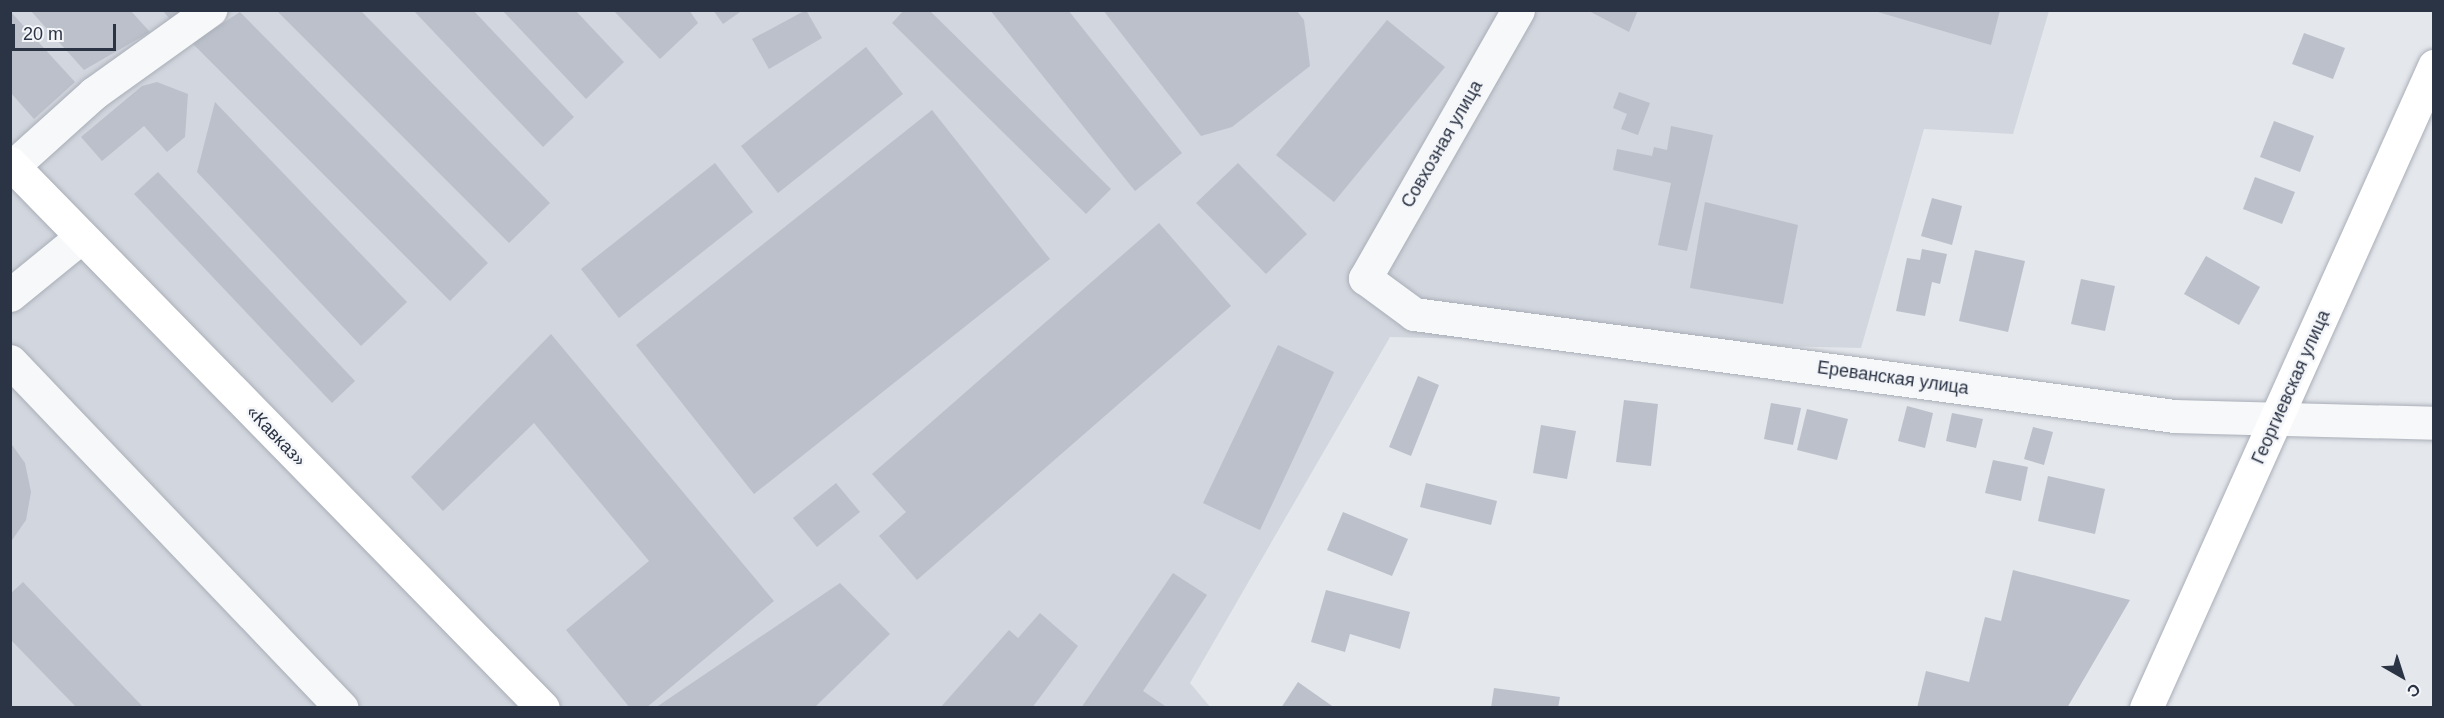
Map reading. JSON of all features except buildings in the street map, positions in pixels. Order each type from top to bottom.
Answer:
[{"type":"main road","name":"Георгиевская улица","points":[[2146,708],[2433,66]]},
{"type":"main road","name":"«Кавказ»","points":[[12,165],[543,708]]},
{"type":"street","points":[[12,165],[94,93],[210,10]]},
{"type":"street","name":"Совхозная улица","points":[[1365,278],[1518,10]]},
{"type":"street","points":[[10,295],[81,237]]},
{"type":"street","name":"Ереванская улица","points":[[1365,278],[1414,314],[2174,416],[2278,417],[2433,423]]},
{"type":"street","points":[[10,361],[342,708]]},
{"type":"shaded area","points":[[10,11],[2049,11],[2013,134],[1924,129],[1861,348],[1390,337],[1190,683],[1211,708],[11,707]]}]
